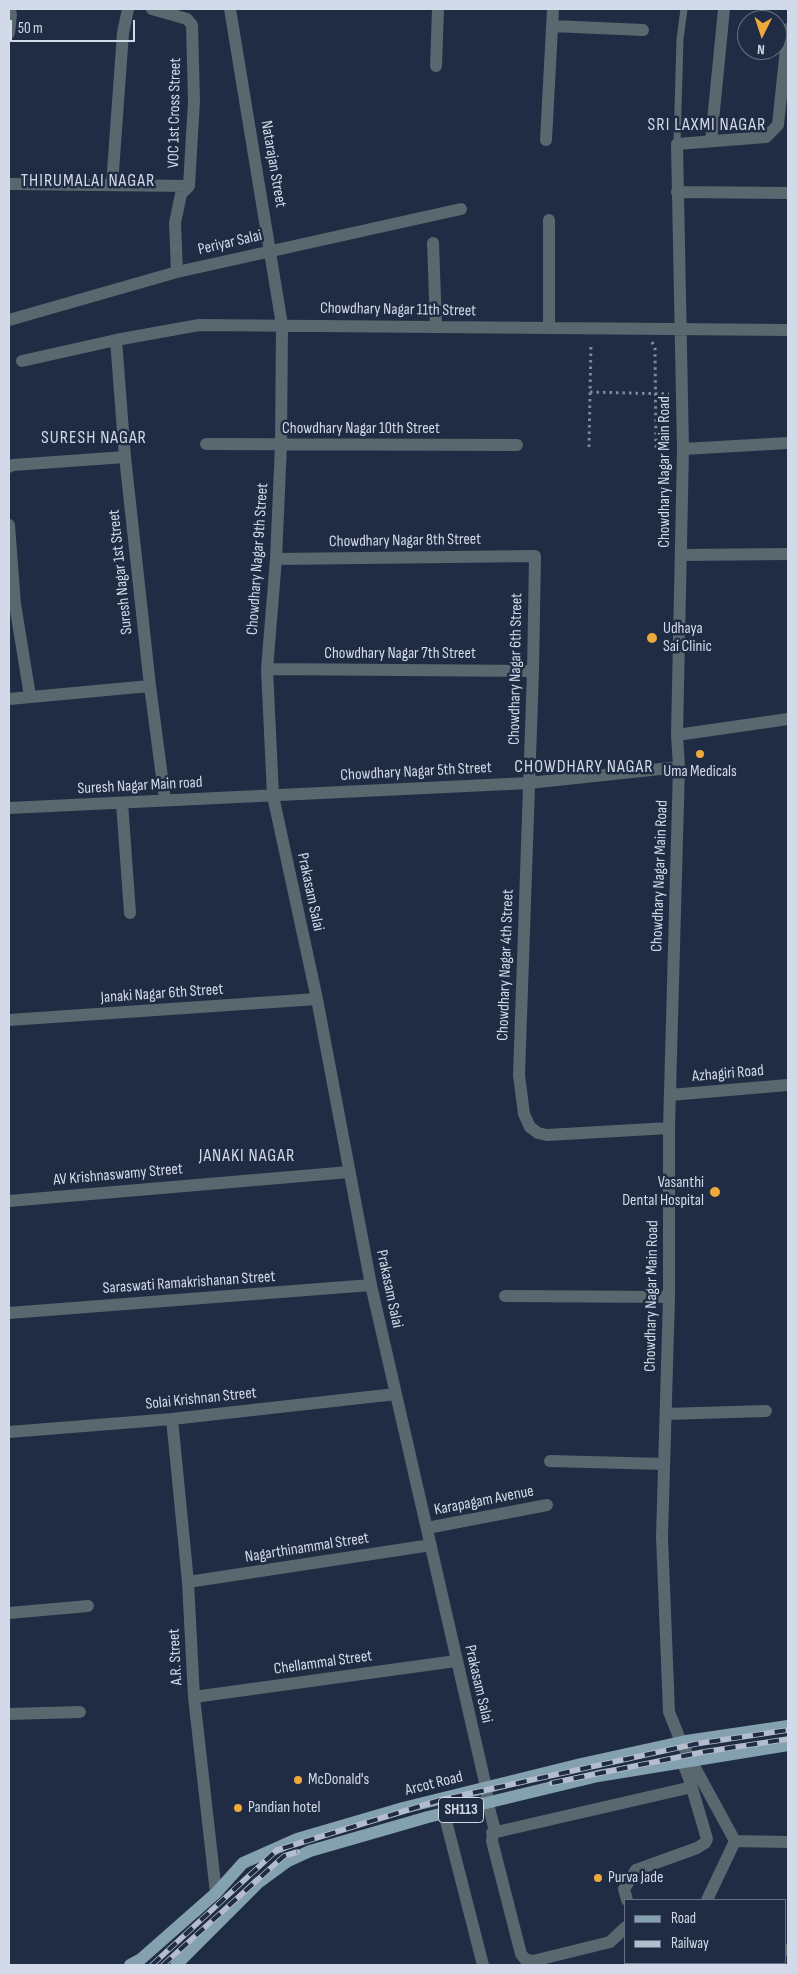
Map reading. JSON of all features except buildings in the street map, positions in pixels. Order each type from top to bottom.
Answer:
[{"type":"main road","name":"Arcot Road","points":[[130,1965],[141,1959],[216,1893],[243,1863],[297,1839],[486,1787],[681,1742],[788,1726]]},
{"type":"main road","name":"Arcot Road","points":[[176,1965],[258,1882],[288,1861],[319,1849],[444,1814],[598,1776],[788,1745]]},
{"type":"main road","points":[[316,1834],[319,1849]]},
{"type":"street","points":[[112,184],[123,34],[128,9]]},
{"type":"street","name":"VOC 1st Cross Street","points":[[152,9],[187,19],[192,25],[194,101],[189,186],[181,194],[174,223],[177,272]]},
{"type":"street","name":"Natarajan Street","points":[[230,9],[282,325]]},
{"type":"street","points":[[436,66],[438,9]]},
{"type":"street","points":[[546,140],[553,9]]},
{"type":"street","points":[[711,141],[724,9]]},
{"type":"street","points":[[9,33],[11,14]]},
{"type":"street","points":[[552,26],[643,30]]},
{"type":"street","points":[[677,144],[766,137],[778,125],[788,29]]},
{"type":"street","name":"Chowdhary Nagar Main Road","points":[[677,144],[683,449],[677,735],[679,767],[669,1128],[669,1297],[662,1537],[667,1705],[688,1762]]},
{"type":"street","points":[[9,184],[189,186]]},
{"type":"street","points":[[677,192],[788,193]]},
{"type":"street","name":"Periyar Salai","points":[[9,320],[177,272],[461,209]]},
{"type":"street","points":[[549,220],[549,328]]},
{"type":"street","points":[[433,243],[436,326]]},
{"type":"street","name":"Chowdhary Nagar 11th Street","points":[[22,361],[116,340],[199,325],[788,330]]},
{"type":"street","name":"Chowdhary Nagar 9th Street","points":[[273,796],[266,669],[276,559],[281,445],[282,325]]},
{"type":"street","name":"Suresh Nagar 1st Street","points":[[116,340],[125,457],[150,686],[165,800]]},
{"type":"street","points":[[683,449],[788,443]]},
{"type":"street","name":"Chowdhary Nagar 10th Street","points":[[206,444],[517,445]]},
{"type":"street","points":[[9,467],[13,464],[125,457]]},
{"type":"street","points":[[9,525],[15,604],[30,696]]},
{"type":"street","points":[[681,555],[788,554]]},
{"type":"street","name":"Chowdhary Nagar 8th Street","points":[[276,559],[534,556]]},
{"type":"street","name":"Chowdhary Nagar 6th Street","points":[[529,783],[533,670],[534,556]]},
{"type":"street","name":"Chowdhary Nagar 7th Street","points":[[266,669],[533,670]]},
{"type":"street","points":[[9,699],[150,686]]},
{"type":"street","points":[[677,735],[788,719]]},
{"type":"street","name":"Chowdhary Nagar 5th Street","points":[[273,796],[529,783],[679,767]]},
{"type":"street","name":"Chowdhary Nagar 4th Street","points":[[529,783],[519,1075],[521,1098],[527,1121],[534,1130],[548,1135],[669,1128]]},
{"type":"street","name":"Suresh Nagar Main road","points":[[9,808],[273,796]]},
{"type":"street","name":"Prakasam Salai","points":[[273,796],[317,999],[371,1284],[486,1787],[494,1827],[492,1833],[521,1954],[525,1959],[533,1961],[610,1942],[624,1929]]},
{"type":"street","points":[[122,803],[130,913]]},
{"type":"street","name":"Janaki Nagar 6th Street","points":[[9,1020],[317,999]]},
{"type":"street","name":"Azhagiri Road","points":[[670,1095],[788,1085]]},
{"type":"street","name":"AV Krishnaswamy Street","points":[[9,1201],[349,1172]]},
{"type":"street","name":"Saraswati Ramakrishanan Street","points":[[9,1313],[371,1284]]},
{"type":"street","points":[[505,1296],[669,1297]]},
{"type":"street","name":"Solai Krishnan Street","points":[[9,1432],[172,1418],[396,1394]]},
{"type":"street","points":[[666,1414],[766,1412]]},
{"type":"street","name":"A.R. Street","points":[[172,1418],[188,1582],[194,1697],[216,1893]]},
{"type":"street","points":[[550,1461],[664,1464]]},
{"type":"street","name":"Karapagam Avenue","points":[[426,1528],[547,1505]]},
{"type":"street","name":"Nagarthinammal Street","points":[[188,1582],[431,1545]]},
{"type":"street","points":[[9,1613],[88,1606]]},
{"type":"street","name":"Chellammal Street","points":[[194,1697],[456,1661]]},
{"type":"street","points":[[9,1714],[80,1712]]},
{"type":"street","points":[[627,1899],[624,1889],[636,1870],[705,1843],[706,1834],[692,1787],[688,1762]]},
{"type":"street","points":[[688,1762],[735,1841]]},
{"type":"street","points":[[492,1833],[692,1787]]},
{"type":"street","points":[[444,1814],[482,1965]]},
{"type":"street","points":[[735,1841],[788,1842]]},
{"type":"street","points":[[707,1899],[735,1841]]},
{"type":"lane","name":"Chowdhary Nagar Main Road","points":[[677,144],[680,39],[684,9]]},
{"type":"path","points":[[583,340],[591,340],[589,447]]},
{"type":"path","points":[[650,341],[654,348],[656,448]]},
{"type":"path","points":[[590,392],[654,393]]},
{"type":"railway","points":[[152,1965],[277,1850],[440,1800],[695,1744],[788,1730]]},
{"type":"railway","points":[[552,1783],[703,1752],[788,1739]]},
{"type":"railway","points":[[163,1965],[284,1856],[297,1852]]},
{"type":"place","name":"Udhaya Sai Clinic","points":[[652,638]]},
{"type":"place","name":"Uma Medicals","points":[[700,754]]},
{"type":"place","name":"Vasanthi Dental Hospital","points":[[715,1192]]},
{"type":"place","name":"McDonald's","points":[[298,1780]]},
{"type":"place","name":"Pandian hotel","points":[[238,1808]]},
{"type":"place","name":"Purva Jade","points":[[598,1878]]},
{"type":"district","name":"SRI LAXMI NAGAR","points":[[707,125]]},
{"type":"district","name":"THIRUMALAI NAGAR","points":[[88,181]]},
{"type":"district","name":"SURESH NAGAR","points":[[94,438]]},
{"type":"district","name":"CHOWDHARY NAGAR","points":[[584,767]]},
{"type":"district","name":"JANAKI NAGAR","points":[[247,1156]]}]
